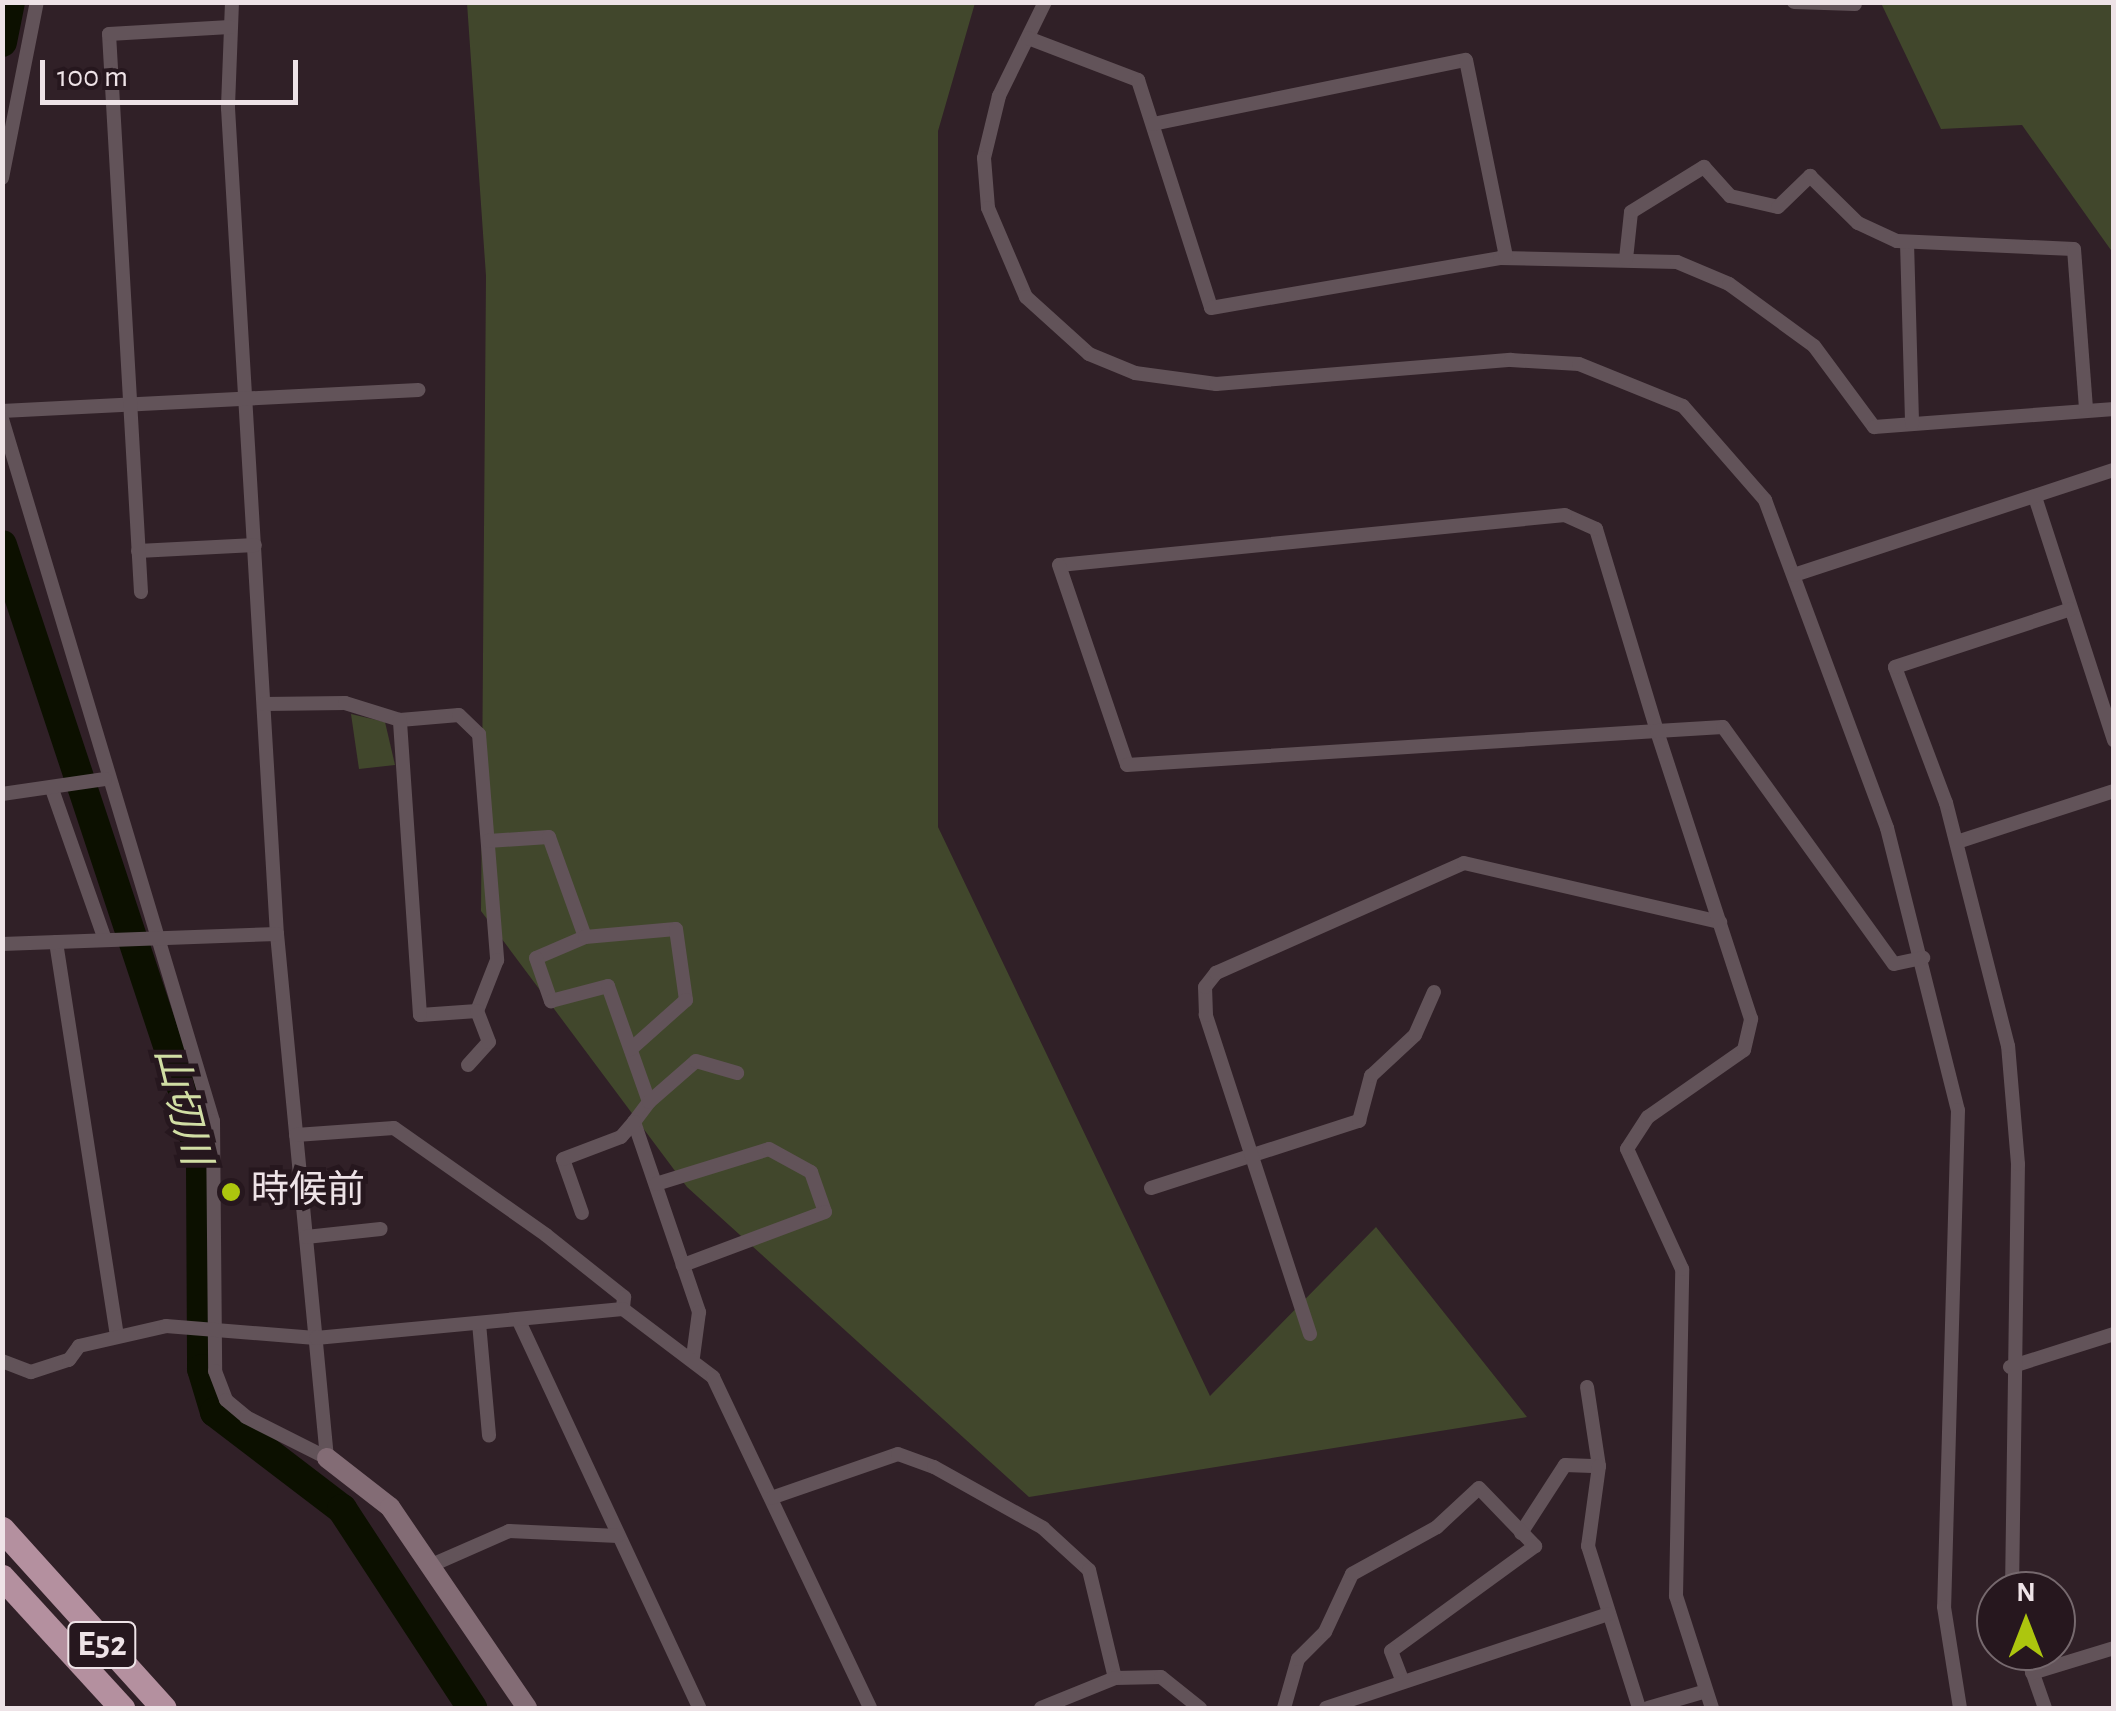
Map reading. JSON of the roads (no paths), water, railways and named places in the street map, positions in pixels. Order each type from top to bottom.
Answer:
[{"type":"highway","name":"E52","points":[[2,1530],[164,1708]]},
{"type":"highway","name":"E52","points":[[2,1576],[122,1708]]},
{"type":"street","points":[[2,178],[37,2]]},
{"type":"street","points":[[232,2],[246,399],[277,934],[328,1458]]},
{"type":"street","points":[[1045,2],[999,96],[984,158],[988,208],[1026,296],[1089,354],[1135,373],[1216,384],[1511,360],[1620,374],[1683,406],[1741,465],[1794,575],[1924,958],[1958,1110],[1944,1607],[1960,1708]]},
{"type":"street","points":[[1794,2],[1854,4]]},
{"type":"street","points":[[141,592],[109,34],[230,27]]},
{"type":"street","points":[[1028,38],[1138,80],[1211,308],[1506,257],[1677,262],[1729,284],[1814,346],[1874,428],[2114,409]]},
{"type":"street","points":[[1152,124],[1466,60],[1506,257]]},
{"type":"street","points":[[1626,259],[1631,212],[1704,167],[1730,196],[1778,207],[1810,176],[1858,223],[1907,242],[2074,249],[2086,410]]},
{"type":"street","points":[[1907,242],[1912,424]]},
{"type":"street","points":[[418,390],[130,404],[2,415],[99,780],[218,1152],[210,1325],[226,1400],[328,1458],[390,1508],[434,1564],[527,1708]]},
{"type":"street","points":[[1794,575],[2114,470]]},
{"type":"street","points":[[2035,497],[2114,740]]},
{"type":"street","points":[[1712,1708],[1676,1596],[1682,1270],[1627,1149],[1648,1117],[1726,1065],[1751,1034],[1720,922],[1658,731],[1596,530],[1584,520],[1058,564],[1128,765],[1658,731],[1723,727],[1894,964],[1924,958]]},
{"type":"street","points":[[138,551],[255,545]]},
{"type":"street","points":[[2012,1571],[2010,1368],[2016,1104],[1958,842],[1894,667],[2071,609]]},
{"type":"street","points":[[264,704],[345,703],[400,720],[459,715],[479,734],[497,960],[478,1010],[489,1042],[468,1065]]},
{"type":"street","points":[[400,720],[420,1015],[478,1010]]},
{"type":"street","points":[[2,794],[56,792],[99,780]]},
{"type":"street","points":[[56,792],[108,940]]},
{"type":"street","points":[[1958,842],[2114,792]]},
{"type":"street","points":[[488,841],[549,837],[585,936]]},
{"type":"street","points":[[1310,1334],[1203,999],[1216,973],[1464,863],[1720,922]]},
{"type":"street","points":[[630,1048],[686,1000],[676,928],[585,936],[536,958],[551,1002],[608,986],[649,1102]]},
{"type":"street","points":[[2,944],[277,934]]},
{"type":"street","points":[[56,942],[116,1336]]},
{"type":"street","points":[[1151,1188],[1360,1121],[1372,1076],[1415,1035],[1434,992]]},
{"type":"street","points":[[582,1213],[563,1159],[622,1136],[649,1102],[696,1061],[737,1073]]},
{"type":"street","points":[[634,1122],[699,1312],[693,1357]]},
{"type":"street","points":[[296,1135],[394,1128],[560,1245],[624,1297],[622,1309]]},
{"type":"street","points":[[656,1184],[769,1148],[812,1172],[825,1212],[683,1266]]},
{"type":"street","points":[[306,1237],[381,1229]]},
{"type":"street","points":[[2,1361],[32,1372],[116,1336],[166,1326],[210,1325],[316,1338],[622,1309],[693,1357],[713,1377],[870,1708]]},
{"type":"street","points":[[518,1319],[700,1708]]},
{"type":"street","points":[[479,1323],[489,1436]]},
{"type":"street","points":[[2010,1368],[2114,1334]]},
{"type":"street","points":[[1587,1388],[1598,1466],[1588,1546],[1639,1708]]},
{"type":"street","points":[[772,1498],[898,1454],[934,1467],[1043,1528],[1088,1570],[1115,1678]]},
{"type":"street","points":[[1521,1533],[1565,1465],[1598,1466]]},
{"type":"street","points":[[1284,1708],[1298,1658],[1374,1554],[1437,1526],[1479,1488],[1535,1546],[1391,1651],[1403,1682]]},
{"type":"street","points":[[434,1564],[509,1530],[618,1536]]},
{"type":"street","points":[[1326,1708],[1609,1614]]},
{"type":"street","points":[[2044,1708],[2032,1673],[2114,1648]]},
{"type":"street","points":[[1041,1708],[1115,1678],[1161,1677],[1200,1708]]},
{"type":"street","points":[[1648,1708],[1706,1691]]},
{"type":"waterway","name":"山切川","points":[[2,42],[10,2]]},
{"type":"waterway","name":"山切川","points":[[2,545],[184,1094],[201,1165],[202,1369],[215,1412],[342,1509],[472,1708]]},
{"type":"place","name":"時候前","points":[[231,1192]]}]
